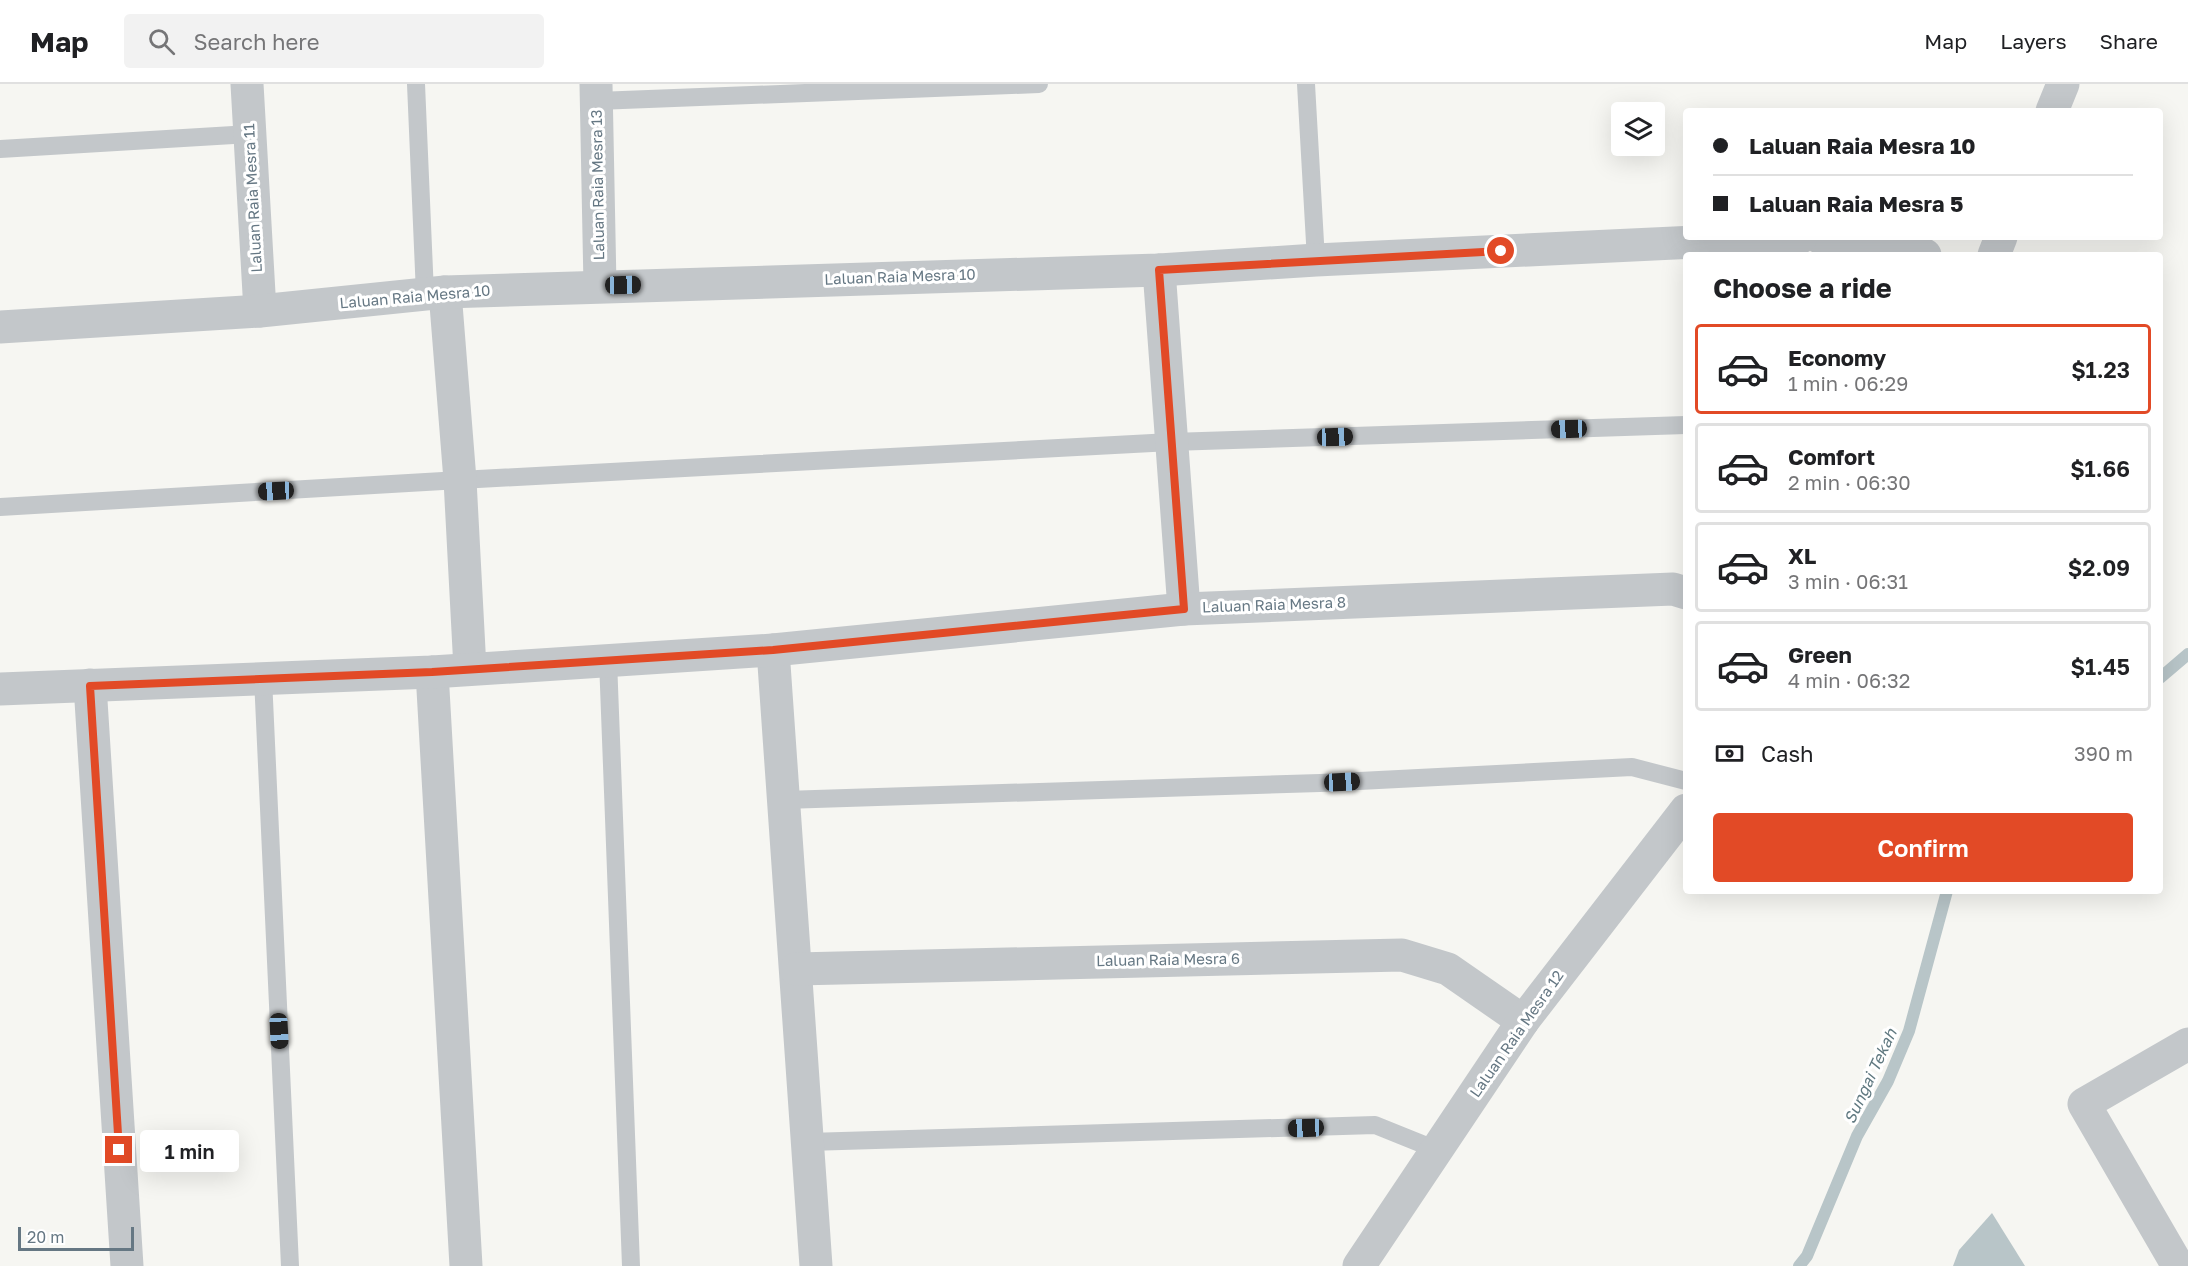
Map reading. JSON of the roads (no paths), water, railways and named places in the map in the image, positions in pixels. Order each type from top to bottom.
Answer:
[{"type":"street","name":"Laluan Raia Mesra 11","points":[[247,84],[260,311]]},
{"type":"street","points":[[2053,108],[2063,84]]},
{"type":"street","name":"Laluan Raia Mesra 13","points":[[596,92],[600,286]]},
{"type":"street","name":"Laluan Raia Mesra 10","points":[[0,327],[260,311],[435,293],[1159,270],[1316,260],[1738,240]]},
{"type":"street","points":[[1867,240],[1899,242],[1919,252]]},
{"type":"street","points":[[1159,270],[1184,609]]},
{"type":"street","points":[[435,293],[460,480],[470,669]]},
{"type":"street","name":"Laluan Raia Mesra 8","points":[[0,689],[432,672],[773,650],[1184,609],[1673,589],[1683,592]]},
{"type":"street","points":[[773,650],[816,1266]]},
{"type":"street","points":[[432,672],[466,1266]]},
{"type":"street","points":[[90,686],[127,1266]]},
{"type":"street","name":"Laluan Raia Mesra 12","points":[[1359,1266],[1523,1021],[1683,814]]},
{"type":"street","name":"Laluan Raia Mesra 6","points":[[795,969],[1402,955],[1448,969],[1523,1021]]},
{"type":"street","points":[[2178,1266],[2084,1104],[2188,1044]]},
{"type":"lane","points":[[416,84],[435,293]]},
{"type":"lane","points":[[596,92],[1039,84]]},
{"type":"lane","points":[[1306,84],[1316,260]]},
{"type":"lane","points":[[0,149],[250,134]]},
{"type":"lane","points":[[0,507],[1172,442],[1683,425]]},
{"type":"lane","points":[[609,660],[632,1266]]},
{"type":"lane","points":[[263,678],[290,1266]]},
{"type":"lane","points":[[784,800],[1320,783],[1632,767],[1683,780]]},
{"type":"lane","points":[[808,1142],[1375,1125],[1437,1150]]},
{"type":"waterway","name":"Sungai Tekah","points":[[2163,675],[2188,654]]},
{"type":"waterway","name":"Sungai Tekah","points":[[1799,1266],[1807,1256],[1857,1136],[1888,1081],[1909,1031],[1946,894]]}]
